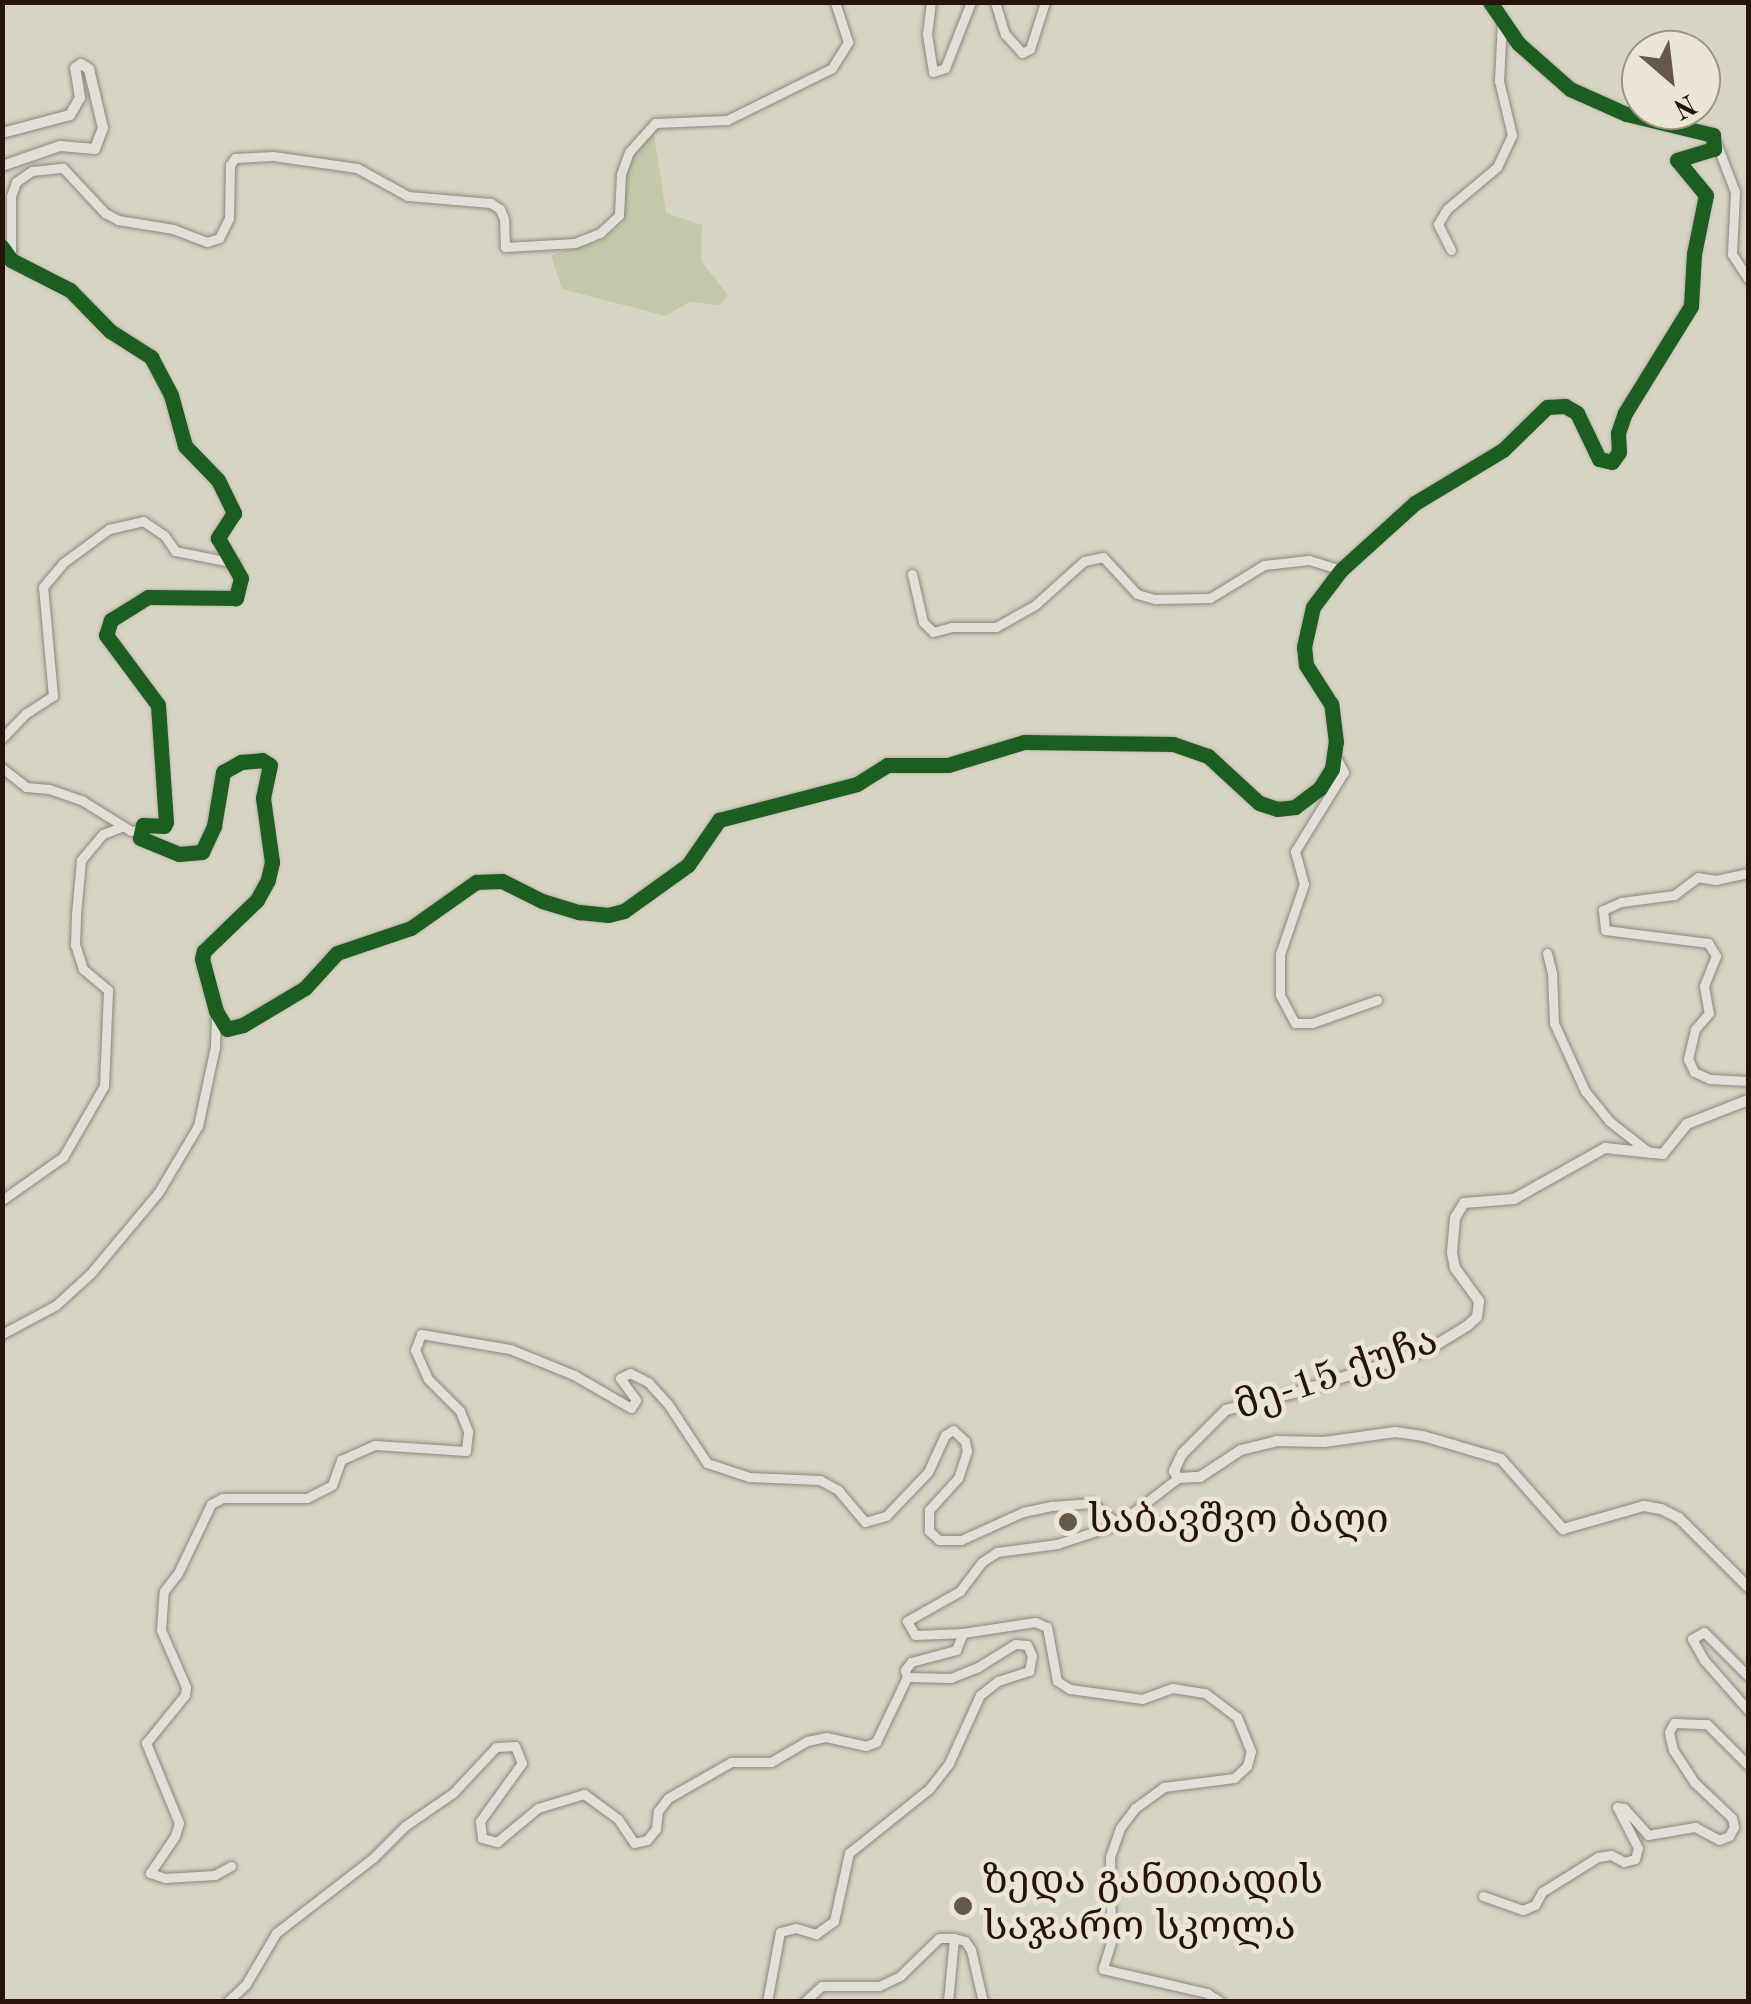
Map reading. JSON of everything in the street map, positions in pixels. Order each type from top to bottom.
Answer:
[{"type":"street","points":[[11,260],[11,196],[16,182],[32,170],[63,168],[105,212],[118,220],[173,228],[207,242],[219,238],[229,218],[230,165],[235,158],[273,156],[358,168],[408,196],[492,204],[500,208],[504,218],[505,247],[575,243],[600,233],[619,215],[621,174],[629,152],[655,124],[727,120],[832,68],[848,42],[835,2]]},
{"type":"street","points":[[931,2],[926,34],[933,72],[945,68],[971,2]]},
{"type":"street","points":[[995,2],[1005,34],[1022,53],[1030,49],[1045,2]]},
{"type":"street","points":[[1490,2],[1536,62],[1570,89],[1626,114],[1708,133],[1717,144],[1735,192],[1732,254],[1748,279]]},
{"type":"street","points":[[1452,250],[1438,224],[1446,209],[1498,167],[1512,135],[1499,81],[1502,22]]},
{"type":"street","points":[[2,134],[70,115],[80,98],[74,68],[81,64],[88,68],[103,128],[95,148],[60,146],[2,166]]},
{"type":"street","points":[[1376,1000],[1312,1022],[1295,1023],[1280,995],[1280,954],[1304,884],[1295,850],[1344,772],[1334,754],[1331,704],[1306,665],[1304,647],[1313,607],[1340,570],[1415,503],[1503,450],[1546,407],[1566,406],[1577,414],[1603,463],[1617,458],[1625,413],[1678,328],[1693,294],[1694,254],[1706,195],[1677,160],[1708,152],[1717,144]]},
{"type":"street","points":[[2,247],[11,260],[70,290],[110,331],[152,358],[172,396],[185,446],[229,498],[234,514],[218,538],[241,578],[236,598],[148,597],[123,610],[106,630],[109,642],[158,705],[166,822],[143,825],[140,838],[180,854],[202,852],[214,826],[222,772],[241,762],[262,760],[270,766],[262,798],[272,862],[268,880],[258,900],[204,950],[223,1028],[243,1025],[305,988],[337,953],[411,928],[476,882],[502,882],[542,901],[579,912],[608,915],[624,911],[688,865],[720,820],[856,784],[888,764],[948,765],[1024,742],[1173,744],[1208,756],[1259,803],[1277,809],[1294,807],[1320,788],[1334,754]]},
{"type":"street","points":[[2,738],[26,714],[53,696],[42,587],[78,552],[109,530],[142,521],[164,535],[175,552],[235,563]]},
{"type":"street","points":[[912,574],[923,622],[934,632],[952,626],[996,627],[1035,605],[1084,561],[1098,558],[1103,558],[1137,594],[1155,599],[1210,598],[1264,565],[1309,560],[1340,570]]},
{"type":"street","points":[[2,768],[26,787],[49,788],[84,801],[124,826],[139,830]]},
{"type":"street","points":[[2,1200],[63,1157],[104,1086],[108,990],[83,968],[76,945],[76,914],[81,860],[102,834],[124,826]]},
{"type":"street","points":[[1748,873],[1716,880],[1698,877],[1674,895],[1621,902],[1603,910],[1604,930],[1708,943],[1716,956],[1704,986],[1709,1013],[1695,1029],[1688,1059],[1694,1072],[1710,1079],[1748,1081]]},
{"type":"street","points":[[1547,953],[1552,972],[1554,1023],[1585,1090],[1610,1122],[1652,1155],[1668,1152],[1687,1124],[1748,1100]]},
{"type":"street","points":[[2,1334],[33,1321],[67,1295],[158,1192],[198,1126],[214,1047],[216,1011]]},
{"type":"street","name":"მე-15 ქუჩა","points":[[1178,1478],[1174,1471],[1182,1454],[1226,1410],[1294,1393],[1428,1350],[1477,1317],[1478,1301],[1455,1268],[1452,1253],[1455,1218],[1464,1204],[1514,1199],[1605,1148],[1652,1155]]},
{"type":"street","points":[[231,1866],[215,1875],[165,1878],[150,1874],[179,1823],[146,1744],[185,1695],[161,1630],[164,1590],[178,1573],[210,1504],[223,1498],[308,1498],[332,1485],[341,1460],[375,1445],[466,1450],[468,1431],[460,1412],[428,1379],[415,1350],[414,1342],[421,1334],[510,1349],[574,1374],[632,1408],[636,1400],[620,1378],[630,1373],[648,1382],[668,1404],[707,1463],[749,1478],[820,1480],[838,1490],[865,1522],[886,1516],[928,1472],[945,1435],[953,1430],[965,1441],[967,1451],[958,1478],[929,1510],[929,1531],[939,1540],[961,1540],[1024,1512],[1052,1506],[1092,1504],[1118,1524]]},
{"type":"street","points":[[1221,2002],[1206,1993],[1103,1970],[1112,1942],[1110,1857],[1120,1828],[1135,1808],[1164,1787],[1234,1778],[1247,1766],[1251,1751],[1237,1717],[1205,1692],[1172,1688],[1142,1700],[1070,1690],[1057,1681],[1047,1627],[1035,1622],[962,1633],[915,1635],[907,1621],[960,1591],[982,1562],[997,1552],[1057,1544],[1118,1524],[1178,1478],[1213,1473],[1241,1450],[1276,1441],[1324,1442],[1408,1433],[1501,1459],[1563,1529],[1644,1506],[1662,1509],[1679,1518],[1748,1587]]},
{"type":"street","points":[[1748,1676],[1704,1632],[1692,1639],[1704,1660],[1748,1710]]},
{"type":"street","points":[[227,2002],[246,1984],[276,1933],[373,1858],[405,1826],[440,1804],[496,1747],[515,1746],[522,1763],[480,1821],[482,1838],[497,1842],[538,1808],[584,1794],[610,1812],[634,1843],[647,1840],[656,1829],[658,1811],[668,1798],[731,1762],[771,1762],[808,1741],[826,1737],[866,1746],[876,1742],[908,1677],[906,1670],[911,1662],[956,1650],[962,1633]]},
{"type":"street","points":[[767,2002],[780,1932],[796,1928],[816,1934],[834,1922],[842,1906],[841,1881],[849,1854],[929,1789],[949,1764],[980,1696],[998,1681],[1029,1671],[1032,1656],[1028,1645],[1015,1644],[950,1678],[908,1677]]},
{"type":"street","points":[[1483,1896],[1524,1910],[1535,1905],[1542,1892],[1598,1857],[1611,1854],[1624,1862],[1635,1859],[1638,1848],[1617,1807],[1624,1808],[1648,1835],[1695,1827],[1719,1840],[1728,1836],[1734,1826],[1732,1818],[1694,1782],[1673,1750],[1669,1732],[1674,1723],[1707,1724],[1748,1764]]},
{"type":"street","points":[[804,2002],[822,1986],[879,1986],[900,1976],[939,1938],[965,1941],[971,1950],[983,2002]]},
{"type":"street","points":[[948,2002],[954,1938]]},
{"type":"green space","points":[[654,134],[666,213],[702,225],[701,261],[728,295],[720,305],[689,302],[666,316],[562,289],[551,255],[601,241],[623,224],[625,172],[631,152]]},
{"type":"cycle path","points":[[2,247],[11,260],[70,290],[110,331],[151,357],[171,395],[185,446],[218,480],[234,513],[218,538],[241,578],[236,598],[148,597],[111,620],[106,635],[158,705],[166,822],[164,826],[143,825],[140,838],[179,854],[202,852],[214,826],[223,772],[241,762],[262,760],[270,765],[263,798],[272,862],[268,880],[257,900],[204,951],[202,959],[216,1011],[227,1029],[243,1025],[305,988],[337,953],[411,928],[476,882],[502,881],[542,901],[579,912],[608,915],[624,911],[688,865],[719,820],[857,784],[887,765],[948,765],[1024,742],[1173,744],[1208,756],[1259,803],[1277,809],[1295,807],[1320,788],[1332,769],[1336,742],[1331,704],[1306,665],[1304,647],[1313,607],[1341,570],[1415,503],[1503,450],[1547,407],[1565,406],[1577,413],[1599,459],[1612,462],[1619,452],[1618,433],[1625,413],[1691,306],[1694,254],[1706,195],[1677,160],[1714,149],[1713,135],[1626,114],[1570,89],[1518,43],[1490,2]]},
{"type":"place","name":"საბავშვო ბაღი","points":[[1068,1522]]},
{"type":"place","name":"ზედა განთიადის საჯარო სკოლა","points":[[963,1906]]}]
